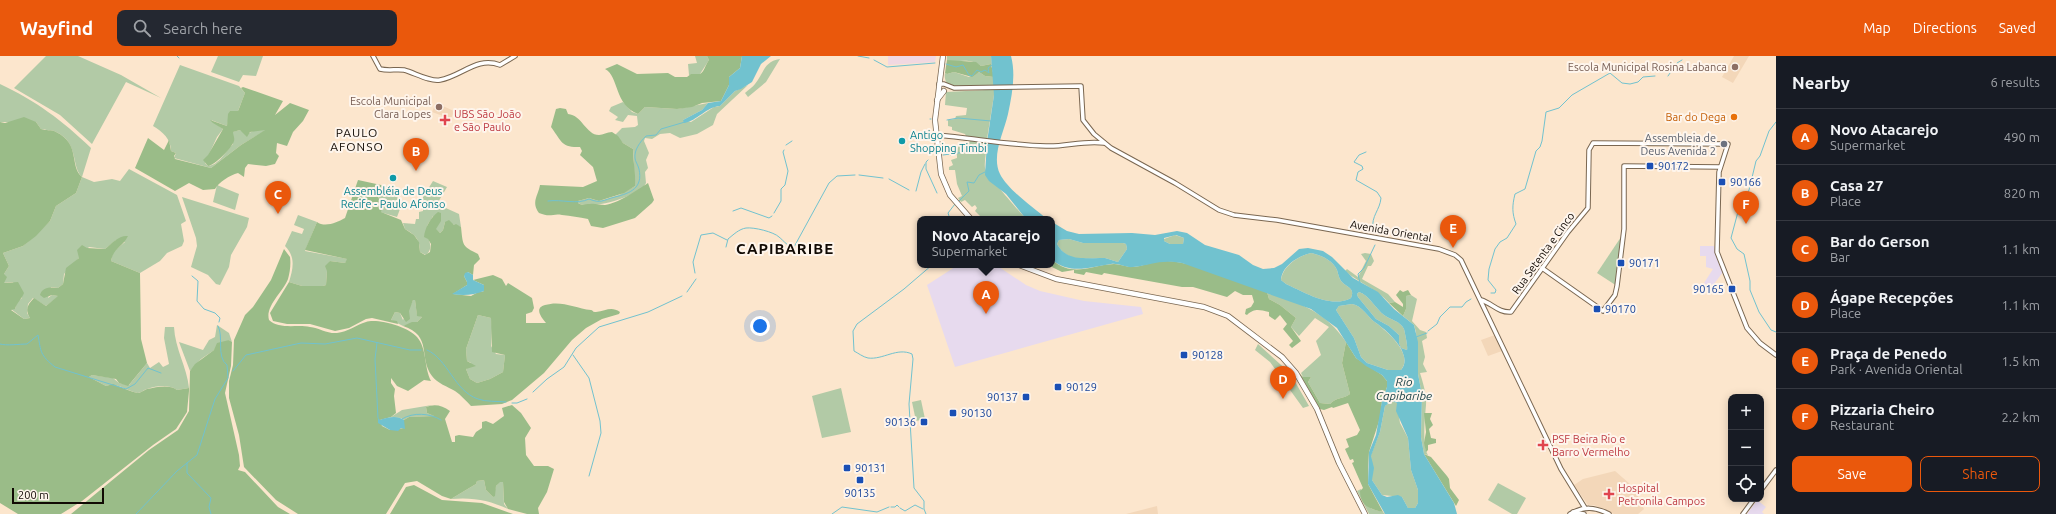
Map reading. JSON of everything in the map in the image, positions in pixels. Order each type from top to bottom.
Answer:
[{"type":"main road","points":[[943,56],[941,74],[942,87],[936,101],[936,134],[942,179],[956,203],[968,216]]},
{"type":"main road","points":[[1027,268],[1056,279],[1204,307],[1228,316],[1282,357],[1296,373],[1314,404],[1339,463],[1365,514]]},
{"type":"street","points":[[372,56],[380,69],[402,70],[438,80],[453,75],[475,62],[488,60],[500,65],[515,56]]},
{"type":"street","points":[[942,87],[1081,86],[1083,120],[1094,134],[1105,143]]},
{"type":"street","points":[[942,87],[956,88]]},
{"type":"street","name":"Avenida Oriental","points":[[936,134],[968,137],[1003,143],[1061,146],[1092,142],[1105,143],[1226,213],[1277,220],[1446,251],[1461,260],[1561,469],[1586,508]]},
{"type":"street","points":[[1092,142],[1094,134]]},
{"type":"street","name":"Rua Setenta e Cinco","points":[[1481,300],[1490,303],[1500,311],[1511,312],[1578,219],[1585,212],[1589,204],[1590,145],[1596,142],[1728,144],[1720,167]]},
{"type":"street","points":[[1542,268],[1603,311],[1615,295],[1617,286],[1624,229],[1624,166],[1720,167],[1716,246],[1719,259],[1747,328],[1760,343],[1776,355]]},
{"type":"street","points":[[1764,486],[1776,470]]},
{"type":"street","points":[[1743,514],[1752,502]]},
{"type":"street","points":[[1572,513],[1586,508],[1595,508],[1609,514]]},
{"type":"street","points":[[1572,513],[1584,514]]},
{"type":"shaded area","points":[[888,56],[936,56],[935,62],[888,65]]},
{"type":"shaded area","name":"Escola Municipal Rosina Labanca","points":[[1734,56],[1749,56],[1733,83],[1722,77]]},
{"type":"shaded area","name":"Escola Municipal Clara Lopes","points":[[436,103],[454,111],[451,119],[432,112]]},
{"type":"shaded area","points":[[1700,246],[1714,246],[1723,272],[1711,288],[1704,283],[1713,269],[1706,267],[1706,256],[1700,256]]},
{"type":"shaded area","points":[[953,268],[1000,268],[1026,285],[1040,291],[1084,301],[1141,307],[1143,314],[955,367],[927,285]]},
{"type":"shaded area","points":[[1495,335],[1502,351],[1488,356],[1481,340]]},
{"type":"shaded area","name":"Hospital Petronila Campos","points":[[1615,471],[1638,491],[1638,498],[1644,509],[1638,514],[1614,514],[1594,505],[1588,505],[1574,485],[1583,479]]},
{"type":"shaded area","points":[[1756,502],[1760,502],[1766,507],[1762,512],[1764,514],[1747,514]]},
{"type":"shaded area","points":[[1157,506],[1158,514],[1126,514]]},
{"type":"green space","points":[[46,56],[78,56],[121,75],[161,98],[126,82],[92,144],[60,115],[14,88]]},
{"type":"green space","points":[[218,56],[263,56],[256,76],[243,75],[239,82],[211,72]]},
{"type":"green space","points":[[695,56],[707,56],[709,60],[700,74],[689,75],[688,64],[697,63]]},
{"type":"green space","points":[[707,56],[742,56],[740,68],[729,77],[729,85],[721,101],[702,103],[692,107],[677,109],[645,107],[638,114],[630,110],[625,104],[613,78],[605,69],[617,64],[637,74],[668,73],[675,77],[687,77],[691,74],[702,73],[709,60]]},
{"type":"green space","points":[[947,56],[991,56],[992,66],[991,64],[981,66],[971,61],[951,61],[947,60]]},
{"type":"green space","points":[[780,59],[766,82],[748,97],[745,93],[758,80],[767,65]]},
{"type":"green space","points":[[947,60],[976,62],[981,66],[991,64],[994,77],[985,76],[979,72],[972,77],[954,72],[947,74],[945,73]]},
{"type":"green space","points":[[180,65],[239,86],[245,93],[238,111],[230,111],[227,126],[211,120],[223,129],[217,137],[205,163],[208,166],[216,163],[233,144],[232,132],[240,130],[249,133],[255,130],[266,130],[241,145],[211,168],[174,158],[176,153],[171,151],[168,139],[163,133],[153,126]]},
{"type":"green space","points":[[954,72],[969,77],[979,72],[985,76],[994,77],[994,95],[987,139],[966,136],[965,134],[952,130],[952,127],[948,126],[948,120],[955,119],[956,116],[966,115],[967,108],[945,105],[946,92],[986,90],[986,85],[952,87],[946,81],[945,73],[947,74]]},
{"type":"green space","points":[[0,84],[37,104],[70,129],[91,148],[82,177],[79,173],[74,154],[63,136],[54,131],[41,129],[36,122],[0,122]]},
{"type":"green space","points":[[748,85],[717,114],[713,125],[697,134],[680,138],[670,133],[660,134],[652,139],[645,138],[644,141],[649,153],[646,160],[648,168],[645,172],[646,183],[635,193],[604,204],[584,205],[578,203],[578,201],[589,198],[599,201],[606,199],[619,195],[635,186],[633,149],[623,143],[615,135],[622,128],[635,127],[638,125],[637,116],[628,115],[623,122],[615,120],[618,117],[609,111],[611,107],[623,102],[632,112],[638,114],[645,107],[677,109],[708,103],[702,110],[683,120],[691,122],[714,107],[720,106],[735,91]]},
{"type":"green space","points":[[243,87],[283,101],[275,115],[290,103],[309,110],[303,121],[293,132],[287,146],[277,143],[276,153],[279,156],[275,164],[266,166],[248,164],[245,168],[244,177],[238,173],[235,174],[221,182],[215,189],[203,190],[189,183],[175,191],[135,168],[148,138],[164,150],[169,140],[171,151],[176,153],[174,156],[175,159],[211,168],[241,145],[265,130],[250,132],[247,137],[240,130],[233,132],[233,144],[223,156],[215,163],[208,166],[203,160],[208,155],[223,129],[210,120],[227,126],[228,114],[230,111],[239,110],[245,93],[241,88]]},
{"type":"green space","points":[[556,109],[566,109],[568,114],[573,115],[581,121],[591,132],[601,135],[612,132],[618,136],[623,143],[633,149],[635,186],[624,193],[599,201],[589,198],[578,201],[578,203],[582,205],[610,204],[628,196],[648,183],[654,200],[635,218],[603,228],[591,226],[588,219],[539,213],[535,202],[540,185],[583,187],[597,181],[593,167],[580,155],[582,151],[580,147],[565,145],[551,127]]},
{"type":"green space","points":[[24,117],[36,122],[41,129],[54,131],[64,137],[72,149],[76,167],[82,177],[76,193],[56,206],[50,221],[36,236],[23,246],[3,253],[9,266],[4,274],[7,277],[4,283],[18,282],[24,293],[15,309],[11,310],[24,319],[30,318],[28,308],[34,298],[46,306],[58,296],[52,295],[44,298],[40,295],[45,289],[58,288],[63,284],[66,268],[79,258],[77,250],[82,245],[87,248],[105,249],[119,238],[128,236],[116,250],[111,261],[140,273],[141,339],[147,363],[128,386],[119,383],[116,379],[92,375],[89,377],[106,386],[113,384],[139,393],[147,389],[159,387],[170,387],[177,390],[189,388],[187,412],[176,429],[153,445],[82,501],[61,514],[18,514],[0,503],[0,122],[5,123]]},
{"type":"green space","points":[[971,140],[987,143],[985,168],[1003,193],[1023,216],[980,216],[975,211],[977,208],[975,205],[972,207],[965,200],[961,202],[958,198],[962,196],[957,184],[955,170],[949,170],[949,167],[953,165],[951,160],[957,158],[957,155],[950,156],[950,153],[956,153],[959,145],[964,146],[965,143],[968,144]]},
{"type":"green space","points":[[129,169],[177,195],[186,221],[181,224],[184,241],[182,246],[167,253],[160,261],[140,273],[111,261],[113,252],[125,242],[116,240],[105,249],[89,247],[64,274],[63,284],[58,288],[51,287],[48,298],[52,295],[59,296],[46,306],[33,298],[28,304],[27,313],[30,318],[24,319],[11,309],[15,309],[17,302],[22,298],[13,282],[3,283],[4,274],[9,266],[3,253],[23,246],[50,221],[56,206],[76,193],[82,177],[94,182],[112,179],[120,181]]},
{"type":"green space","points":[[358,180],[381,185],[381,190],[377,193],[382,208],[381,212],[401,220],[405,229],[414,235],[419,242],[420,252],[425,255],[430,252],[431,244],[428,239],[424,237],[425,230],[435,214],[438,212],[441,213],[441,221],[436,229],[440,233],[443,230],[445,222],[449,220],[454,225],[456,224],[461,227],[464,245],[478,254],[480,259],[474,265],[473,275],[468,272],[464,276],[467,285],[453,294],[471,296],[480,291],[484,291],[484,285],[473,280],[493,275],[502,279],[506,286],[508,283],[532,298],[534,308],[532,312],[526,314],[526,323],[546,323],[540,313],[540,308],[545,305],[557,303],[591,310],[593,312],[614,309],[620,312],[619,314],[602,319],[586,328],[572,340],[544,373],[512,400],[502,404],[471,406],[455,391],[440,383],[432,376],[426,362],[422,341],[412,330],[403,326],[412,322],[417,322],[422,317],[417,316],[415,300],[413,300],[409,311],[410,319],[406,322],[400,313],[395,312],[391,320],[397,321],[398,324],[372,318],[366,319],[349,328],[335,331],[310,324],[287,324],[273,321],[270,313],[289,282],[302,286],[326,285],[327,271],[325,266],[330,261],[345,263],[347,259],[305,250],[317,222],[320,224],[335,223],[345,218]],"holes":[[[478,315],[491,318],[492,352],[505,355],[503,372],[490,379],[477,383],[470,379],[466,369],[476,366],[467,361],[466,349]]]},
{"type":"green space","points":[[433,181],[447,187],[437,204],[459,214],[461,227],[445,222],[443,230],[440,233],[435,229],[433,216],[427,228],[430,248],[426,255],[420,252],[417,238],[405,229],[403,223],[415,224],[416,219],[419,219],[419,212],[423,211],[423,193],[428,189]]},
{"type":"green space","points":[[217,185],[239,194],[235,210],[213,202]]},
{"type":"green space","points":[[381,185],[397,189],[395,196],[403,201],[397,217],[380,212],[380,200],[377,193],[381,190]]},
{"type":"green space","points":[[182,197],[249,218],[247,227],[231,255],[229,267],[220,285],[216,284],[208,275],[191,267],[197,246],[196,238]]},
{"type":"green space","points":[[298,215],[317,222],[305,251],[348,259],[345,263],[330,261],[327,271],[326,285],[302,286],[289,282],[293,263],[291,254],[285,246],[292,231],[302,234],[304,229],[294,225]]},
{"type":"green space","points":[[1175,235],[1184,238],[1183,244],[1170,244],[1164,241],[1164,239]]},
{"type":"green space","points":[[1621,237],[1623,239],[1617,286],[1597,273]]},
{"type":"green space","points":[[1069,239],[1083,243],[1123,243],[1126,244],[1127,249],[1118,262],[1105,258],[1072,257],[1062,251],[1057,244],[1059,240]]},
{"type":"green space","points":[[284,249],[290,257],[288,279],[272,304],[268,315],[269,320],[283,326],[305,326],[334,333],[345,331],[366,322],[377,321],[393,324],[413,333],[420,342],[424,352],[427,370],[431,381],[424,380],[408,391],[397,386],[391,378],[391,383],[395,389],[394,396],[396,413],[391,417],[380,420],[382,426],[390,430],[404,428],[404,420],[409,417],[434,416],[427,413],[426,407],[444,407],[450,411],[445,419],[452,442],[455,442],[455,436],[459,435],[473,437],[476,432],[482,428],[482,422],[486,421],[493,424],[504,416],[502,408],[512,405],[521,413],[531,428],[525,438],[526,455],[534,466],[548,466],[554,469],[547,492],[538,508],[539,514],[527,514],[508,509],[504,502],[503,482],[500,482],[496,486],[495,496],[493,497],[486,490],[484,480],[477,481],[476,484],[451,499],[442,496],[417,481],[405,483],[386,514],[298,514],[276,500],[244,467],[239,435],[229,398],[229,381],[233,365],[234,340],[245,315],[253,307],[271,280]]},
{"type":"green space","points":[[1311,253],[1333,263],[1341,281],[1350,288],[1352,292],[1351,298],[1335,302],[1326,301],[1309,295],[1281,280],[1285,270],[1292,262]]},
{"type":"green space","points":[[1361,254],[1371,254],[1374,261],[1371,266],[1368,266],[1362,279],[1388,294],[1395,302],[1389,303],[1379,294],[1345,271],[1347,269],[1358,277],[1366,261]]},
{"type":"green space","points":[[1163,261],[1180,262],[1192,265],[1267,292],[1269,299],[1280,305],[1296,318],[1291,327],[1301,341],[1292,348],[1289,345],[1293,341],[1283,329],[1287,324],[1280,315],[1275,320],[1269,316],[1269,312],[1255,310],[1247,315],[1245,314],[1246,309],[1251,307],[1254,302],[1252,295],[1243,295],[1235,291],[1227,297],[1193,287],[1182,287],[1104,273],[1102,275],[1086,272],[1084,275],[1074,273],[1074,270],[1062,272],[1054,268],[1055,262],[1068,268],[1075,269],[1114,264],[1136,267]]},
{"type":"green space","points":[[1400,290],[1403,292],[1408,290],[1411,295],[1406,296],[1406,309],[1403,316],[1389,303],[1395,302],[1403,307],[1403,304],[1396,295]]},
{"type":"green space","points":[[1267,292],[1290,300],[1311,310],[1330,323],[1338,332],[1346,342],[1342,363],[1350,394],[1335,400],[1330,404],[1320,403],[1308,382],[1311,377],[1303,377],[1301,373],[1321,355],[1316,341],[1329,327],[1315,318],[1299,336],[1291,327],[1296,318],[1280,305],[1269,299]]},
{"type":"green space","points":[[1359,292],[1366,296],[1384,315],[1398,322],[1402,326],[1406,337],[1407,350],[1401,348],[1399,343],[1399,335],[1389,326],[1376,319],[1358,297],[1357,294]]},
{"type":"green space","points":[[1411,295],[1417,299],[1412,321],[1420,330],[1426,332],[1427,338],[1422,341],[1425,357],[1423,364],[1427,372],[1420,373],[1426,397],[1424,438],[1428,455],[1424,454],[1421,437],[1422,395],[1418,374],[1416,332],[1414,325],[1403,316],[1406,309],[1406,296]]},
{"type":"green space","points":[[413,300],[415,300],[417,315],[422,317],[417,322],[403,326],[391,320],[395,312],[400,313],[403,320]]},
{"type":"green space","points":[[1352,304],[1362,309],[1398,344],[1404,358],[1404,364],[1401,370],[1388,370],[1367,363],[1361,357],[1354,338],[1336,310],[1339,306]]},
{"type":"green space","points":[[478,315],[491,318],[491,346],[496,354],[505,355],[503,372],[490,379],[477,383],[470,379],[466,369],[471,363],[467,361],[466,349]]},
{"type":"green space","points":[[217,325],[229,333],[232,342],[229,340],[201,359],[190,371],[179,342],[203,350],[209,340],[215,337]]},
{"type":"green space","points":[[165,327],[174,327],[176,343],[186,373],[189,388],[177,390],[166,386],[159,386],[138,393],[114,385],[106,386],[89,377],[92,375],[113,378],[119,383],[129,385],[147,363],[150,368],[159,362],[163,367],[169,364],[164,338]]},
{"type":"green space","points":[[229,340],[232,342],[231,366],[225,393],[239,455],[240,466],[238,470],[245,472],[278,507],[290,514],[71,514],[149,450],[178,430],[189,411],[190,371],[195,364],[214,350],[217,343]]},
{"type":"green space","points":[[1346,342],[1356,358],[1382,375],[1387,381],[1380,418],[1369,452],[1368,467],[1368,484],[1383,512],[1374,510],[1367,506],[1360,496],[1360,491],[1363,488],[1352,463],[1354,462],[1353,459],[1350,460],[1345,449],[1349,447],[1346,439],[1357,435],[1360,430],[1348,403],[1324,410],[1320,409],[1299,373],[1303,377],[1311,377],[1308,382],[1320,403],[1330,404],[1335,400],[1348,396],[1350,394],[1342,363]]},
{"type":"green space","points":[[1258,344],[1290,373],[1309,406],[1303,408],[1270,362],[1255,350]]},
{"type":"green space","points":[[841,388],[851,432],[822,438],[812,396]]},
{"type":"green space","points":[[921,400],[925,419],[916,421],[912,402]]},
{"type":"green space","points":[[1392,401],[1397,403],[1400,423],[1408,438],[1411,470],[1418,490],[1418,503],[1415,508],[1408,508],[1402,497],[1382,495],[1372,480],[1371,455],[1380,432],[1385,406]]},
{"type":"green space","points":[[432,405],[426,407],[427,413],[435,416],[409,417],[404,420],[401,418],[391,417],[402,410]]},
{"type":"green space","points":[[1424,413],[1432,413],[1430,419],[1433,425],[1429,429],[1431,438],[1436,439],[1436,443],[1428,445],[1428,450],[1426,452],[1424,443],[1426,432]]},
{"type":"green space","points":[[1424,454],[1431,457],[1449,479],[1450,488],[1459,500],[1456,506]]},
{"type":"green space","points":[[484,480],[486,490],[493,497],[496,486],[500,481],[503,482],[504,504],[508,509],[494,503],[480,500],[466,498],[451,499],[476,484],[477,481]]},
{"type":"green space","points":[[1498,483],[1526,498],[1517,514],[1512,514],[1488,500]]},
{"type":"green space","points":[[414,485],[442,500],[482,503],[513,514],[390,514],[406,487]]},
{"type":"green space","points":[[1361,489],[1362,501],[1357,491]]},
{"type":"green space","points":[[1362,501],[1372,509],[1385,514],[1369,514]]},
{"type":"water","points":[[742,56],[771,56],[761,64],[752,82],[735,91],[720,106],[710,109],[693,120],[684,123],[683,120],[702,110],[708,103],[721,101],[729,85],[729,77],[740,68]]},
{"type":"water","points":[[991,56],[1011,56],[1013,85],[1006,121],[999,144],[997,160],[998,167],[1000,174],[1009,186],[1043,216],[1024,216],[1006,194],[989,181],[985,175],[987,142],[994,95]]},
{"type":"water","name":"Rio Capibaribe","points":[[1055,224],[1067,231],[1079,234],[1132,233],[1155,235],[1177,231],[1187,233],[1205,245],[1239,255],[1253,265],[1263,269],[1274,268],[1282,264],[1299,249],[1308,248],[1323,251],[1332,257],[1353,278],[1378,292],[1394,309],[1414,325],[1418,342],[1418,374],[1422,395],[1421,437],[1424,454],[1454,503],[1457,514],[1385,514],[1368,484],[1369,452],[1376,435],[1387,381],[1382,375],[1366,366],[1356,358],[1337,328],[1311,309],[1182,263],[1162,262],[1130,267],[1111,264],[1081,269],[1073,269],[1059,265],[1055,262]],"holes":[[[1176,235],[1184,238],[1183,244],[1170,244],[1164,241],[1164,238]],[[1069,239],[1083,243],[1123,243],[1126,244],[1127,249],[1118,262],[1105,258],[1078,258],[1072,257],[1061,250],[1057,244],[1059,240]],[[1311,253],[1333,263],[1341,281],[1350,288],[1352,292],[1351,298],[1335,302],[1326,301],[1309,295],[1281,280],[1284,270],[1292,262]],[[1359,292],[1366,296],[1384,315],[1398,322],[1402,326],[1406,337],[1407,350],[1401,348],[1399,343],[1399,335],[1389,326],[1376,319],[1358,297],[1357,294]],[[1352,304],[1356,305],[1393,337],[1404,357],[1404,364],[1401,370],[1388,370],[1367,363],[1361,357],[1354,338],[1336,310],[1339,306]],[[1392,401],[1397,403],[1396,411],[1408,438],[1411,470],[1418,490],[1418,503],[1415,508],[1408,508],[1402,497],[1398,495],[1387,497],[1382,495],[1372,480],[1374,468],[1371,456],[1380,432],[1385,406]]]},
{"type":"water","points":[[468,272],[473,275],[473,280],[484,285],[484,291],[469,295],[452,294],[467,285],[464,276],[465,273]]},
{"type":"water","points":[[392,417],[402,418],[404,420],[405,429],[401,428],[398,431],[390,430],[378,423],[378,418],[380,420]]},
{"type":"waterway","points":[[858,56],[869,58]]},
{"type":"waterway","points":[[874,60],[887,67],[935,63]]},
{"type":"waterway","points":[[1668,76],[1677,63],[1682,60]]},
{"type":"waterway","points":[[946,64],[956,67],[963,65],[969,75],[972,76],[977,70],[981,72],[985,70],[989,73],[988,68],[992,65]]},
{"type":"waterway","points":[[1491,293],[1495,293],[1496,290],[1488,280],[1489,269],[1495,249],[1500,242],[1507,238],[1516,224],[1513,209],[1515,194],[1525,189],[1536,151],[1540,147],[1542,141],[1546,112],[1559,108],[1572,95],[1610,73],[1622,83],[1630,84],[1638,82],[1643,77],[1655,76]]},
{"type":"waterway","points":[[947,120],[958,118],[991,121]]},
{"type":"waterway","points":[[548,201],[580,202],[589,199],[599,201],[626,194],[634,189],[639,181],[640,175],[635,160],[635,155],[636,149],[646,136],[656,135],[661,129],[685,122]]},
{"type":"waterway","points":[[1776,122],[1769,131],[1760,156],[1756,161],[1749,190],[1739,208],[1731,238],[1737,249],[1744,254],[1750,281],[1750,290],[1759,312],[1771,330],[1776,332]]},
{"type":"waterway","points":[[786,145],[792,141]]},
{"type":"waterway","points":[[943,155],[988,149]]},
{"type":"waterway","points":[[774,213],[781,201],[781,189],[785,185],[788,171],[783,152],[784,150]]},
{"type":"waterway","points":[[1366,152],[1359,155],[1354,162],[1362,166],[1363,169],[1358,172],[1356,180],[1377,192],[1381,198],[1373,220],[1373,229],[1376,231]]},
{"type":"waterway","points":[[928,160],[926,162],[926,169],[937,193]]},
{"type":"waterway","points":[[916,191],[921,172],[925,164]]},
{"type":"waterway","points":[[958,202],[969,191],[967,182],[974,183],[979,175],[985,172]]},
{"type":"waterway","points":[[726,247],[728,239],[736,232],[746,228],[754,228],[773,233],[788,245],[794,247],[829,183],[837,176],[855,175]]},
{"type":"waterway","points":[[859,175],[883,178]]},
{"type":"waterway","points":[[889,179],[909,190]]},
{"type":"waterway","points":[[949,216],[948,213],[955,204]]},
{"type":"waterway","points":[[733,211],[741,208],[769,218],[772,216]]},
{"type":"waterway","points":[[695,273],[693,262],[701,235],[713,233],[727,240]]},
{"type":"waterway","points":[[1360,283],[1358,274],[1364,268],[1375,245]]},
{"type":"waterway","points":[[926,514],[924,509],[924,501],[914,488],[909,404],[913,359],[912,354],[901,352],[874,358],[862,356],[854,351],[853,331],[857,324],[904,289],[928,268]]},
{"type":"waterway","points":[[192,276],[198,281],[197,301],[204,309],[215,313],[220,318],[219,322]]},
{"type":"waterway","points":[[687,292],[696,279]]},
{"type":"waterway","points":[[533,392],[547,379],[564,367],[576,348],[599,327],[648,312],[682,296]]},
{"type":"waterway","points":[[1428,331],[1437,324],[1440,317],[1450,307],[1462,307],[1471,299]]},
{"type":"waterway","points":[[136,514],[177,471],[197,455],[215,399],[228,378],[227,365],[221,352],[220,330],[218,326]]},
{"type":"waterway","points":[[1416,337],[1427,333]]},
{"type":"waterway","points":[[0,344],[27,344],[38,335],[42,353],[55,367],[126,389],[135,384],[148,368],[161,373]]},
{"type":"waterway","points":[[233,371],[246,355],[301,343],[325,344],[357,338],[410,350],[421,350]]},
{"type":"waterway","points":[[377,343],[375,359],[378,418]]},
{"type":"waterway","points":[[427,350],[440,360],[457,382],[470,395],[481,400],[506,402]]},
{"type":"waterway","points":[[573,355],[589,378],[600,421],[601,433],[589,476]]},
{"type":"waterway","points":[[512,403],[517,403],[527,399]]},
{"type":"waterway","points":[[402,419],[411,415],[422,414],[441,420]]},
{"type":"waterway","points":[[187,463],[187,473],[211,498],[209,507],[211,514]]},
{"type":"waterway","points":[[891,507],[895,507],[897,505],[899,507]]},
{"type":"waterway","points":[[900,508],[905,511],[915,505],[923,509]]},
{"type":"waterway","points":[[832,514],[842,507],[877,512],[889,507]]},
{"type":"place","name":"Escola Municipal Rosina Labanca","points":[[1735,67]]},
{"type":"place","name":"Escola Municipal Clara Lopes","points":[[439,107]]},
{"type":"place","name":"Bar do Dega","points":[[1734,117]]},
{"type":"place","name":"UBS São João e São Paulo","points":[[445,120]]},
{"type":"place","name":"Antigo Shopping Timbi","points":[[902,141]]},
{"type":"place","name":"Assembleia de Deus Avenida 2","points":[[1724,144]]},
{"type":"place","name":"90172","points":[[1650,166]]},
{"type":"place","name":"Casa 27","points":[[416,171]]},
{"type":"place","name":"Assembléia de Deus Recife - Paulo Afonso","points":[[393,178]]},
{"type":"place","name":"90166","points":[[1722,182]]},
{"type":"place","name":"Bar do Gerson","points":[[278,214]]},
{"type":"place","name":"Pizzaria Cheiro","points":[[1746,224]]},
{"type":"place","name":"Praça de Penedo","points":[[1453,248]]},
{"type":"place","name":"90171","points":[[1621,263]]},
{"type":"place","name":"90165","points":[[1732,289]]},
{"type":"place","name":"90170","points":[[1597,309]]},
{"type":"place","name":"Novo Atacarejo","points":[[986,314]]},
{"type":"place","name":"90128","points":[[1184,355]]},
{"type":"place","name":"90129","points":[[1058,387]]},
{"type":"place","name":"90137","points":[[1026,397]]},
{"type":"place","name":"Ágape Recepções","points":[[1283,399]]},
{"type":"place","name":"90130","points":[[953,413]]},
{"type":"place","name":"90136","points":[[924,422]]},
{"type":"place","name":"PSF Beira Rio e Barro Vermelho","points":[[1543,445]]},
{"type":"place","name":"90131","points":[[847,468]]},
{"type":"place","name":"90135","points":[[860,480]]},
{"type":"place","name":"Hospital Petronila Campos","points":[[1609,494]]},
{"type":"district","name":"PAULO AFONSO","points":[[357,139]]},
{"type":"district","name":"CAPIBARIBE","points":[[785,248]]}]
